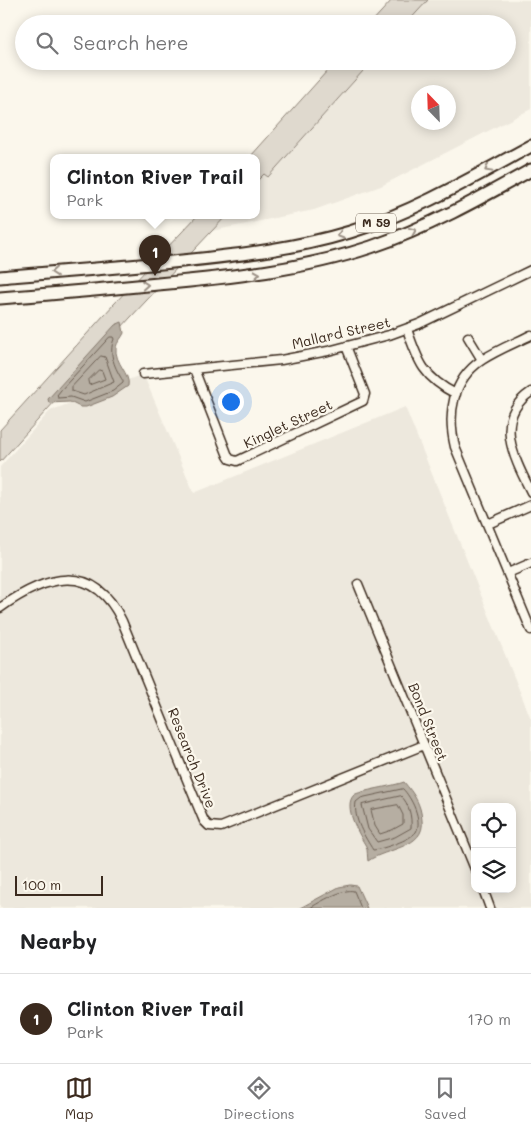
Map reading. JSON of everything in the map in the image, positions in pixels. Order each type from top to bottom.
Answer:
[{"type":"highway","name":"M 59","points":[[0,277],[138,265],[284,248],[351,231],[423,203],[531,146]]},
{"type":"highway","name":"M 59","points":[[0,298],[172,283],[269,272],[328,260],[358,252],[402,236],[440,219],[531,170]]},
{"type":"street","name":"Mallard Street","points":[[143,374],[273,361],[346,346],[407,330],[531,270]]},
{"type":"street","points":[[407,330],[416,354],[429,376],[435,382],[456,394]]},
{"type":"street","points":[[531,336],[482,360],[465,376],[451,409],[451,432],[455,446],[531,630]]},
{"type":"street","points":[[468,338],[482,360]]},
{"type":"street","name":"Kinglet Street","points":[[194,369],[228,456],[230,459],[237,461],[363,401],[365,394],[346,346]]},
{"type":"street","points":[[531,392],[522,400],[514,412],[509,434],[513,453],[531,492]]},
{"type":"street","points":[[488,524],[531,505]]},
{"type":"street","points":[[508,574],[531,563]]},
{"type":"street","name":"Research Drive","points":[[0,608],[38,585],[61,579],[76,580],[89,584],[111,601],[122,621],[204,821],[210,826],[222,827],[424,745]]},
{"type":"street","name":"Bond Street","points":[[358,584],[471,859]]},
{"type":"street","points":[[484,893],[490,908]]},
{"type":"shaded area","points":[[392,0],[428,0],[414,15],[378,15]]},
{"type":"shaded area","points":[[428,0],[531,0],[531,109],[381,186],[314,210],[212,231],[223,219],[260,219],[260,178],[264,174],[268,177],[364,70],[516,70],[516,15],[414,15]]},
{"type":"shaded area","points":[[328,70],[364,70],[268,177],[264,174],[260,178],[260,154],[253,154]]},
{"type":"shaded area","points":[[194,219],[223,219],[130,318],[0,462],[0,430]]},
{"type":"shaded area","points":[[143,374],[194,493],[405,407],[531,719],[531,908],[0,908],[0,467],[50,411]]},
{"type":"water","points":[[122,322],[124,333],[116,347],[116,353],[127,377],[128,386],[112,397],[86,407],[80,407],[70,402],[49,403],[48,399],[115,325]]},
{"type":"water","points":[[404,782],[419,804],[422,829],[411,842],[368,861],[366,846],[353,821],[350,806],[351,800],[357,793]]},
{"type":"water","points":[[357,886],[367,908],[300,908],[339,887]]},
{"type":"place","name":"Clinton River Trail","points":[[155,276]]}]
